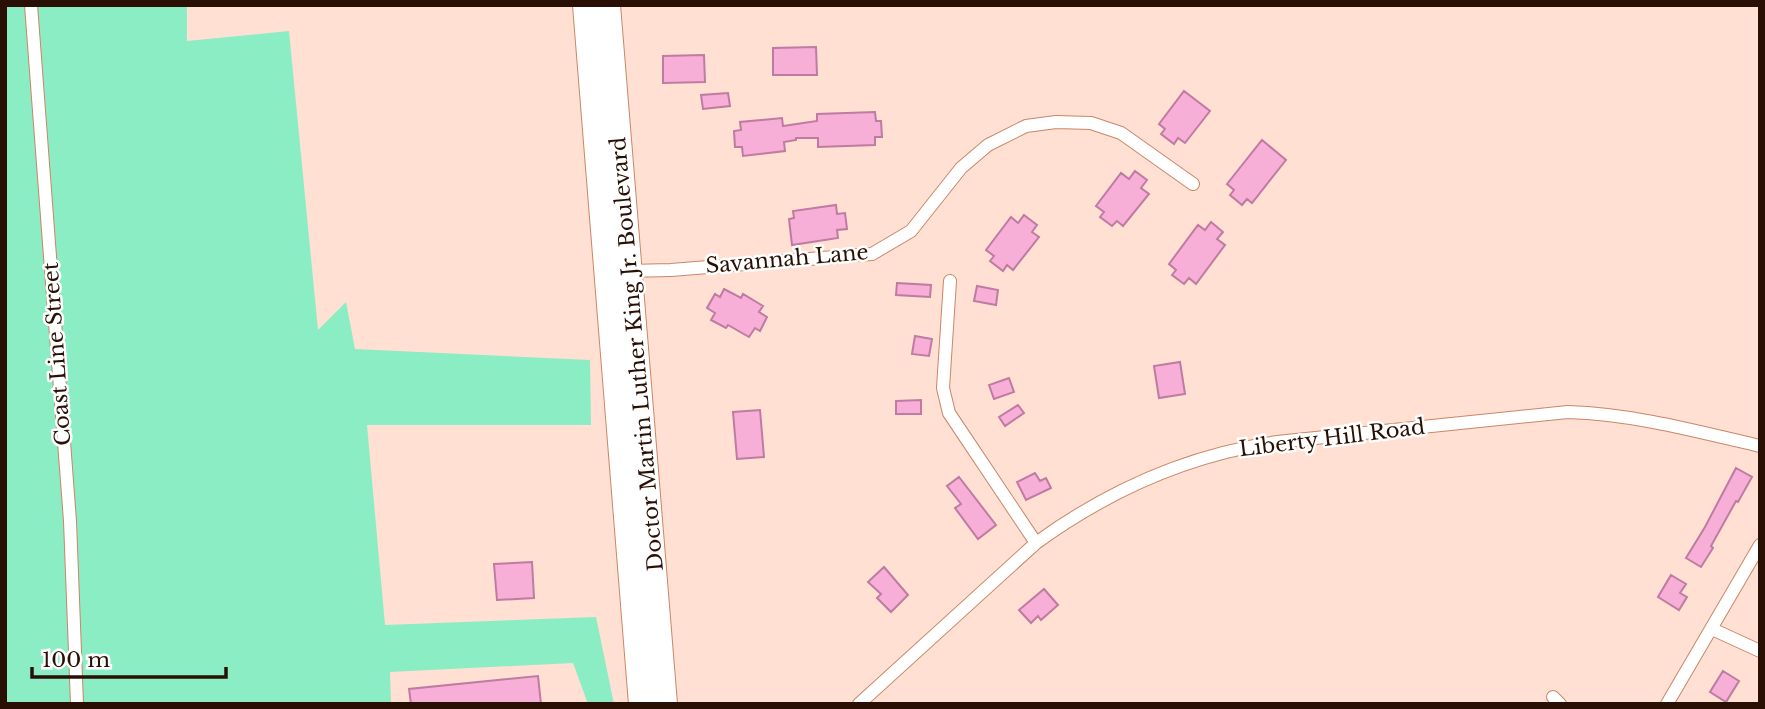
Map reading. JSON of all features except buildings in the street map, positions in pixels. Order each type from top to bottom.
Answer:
[{"type":"highway","name":"Doctor Martin Luther King Jr. Boulevard","points":[[585,5],[619,272],[665,704]]},
{"type":"highway","name":"Doctor Martin Luther King Jr. Boulevard","points":[[608,5],[641,704]]},
{"type":"street","name":"Coast Line Street","points":[[31,5],[70,521],[77,704]]},
{"type":"street","name":"Savannah Lane","points":[[619,272],[872,254],[911,231],[961,168],[988,145],[1026,126],[1056,122],[1091,123],[1121,133],[1193,184]]},
{"type":"street","points":[[950,281],[943,388],[949,413],[1036,543]]},
{"type":"street","name":"Liberty Hill Road","points":[[859,704],[1036,543],[1098,502],[1168,468],[1234,449],[1277,442],[1568,412],[1659,422],[1760,446]]},
{"type":"street","points":[[1667,704],[1760,545]]},
{"type":"street","points":[[1712,629],[1760,651]]},
{"type":"green space","points":[[5,5],[187,5],[187,41],[289,31],[318,330],[346,302],[355,349],[590,360],[591,425],[367,425],[385,625],[596,617],[614,704],[588,704],[573,663],[390,672],[391,704],[5,704]]}]
